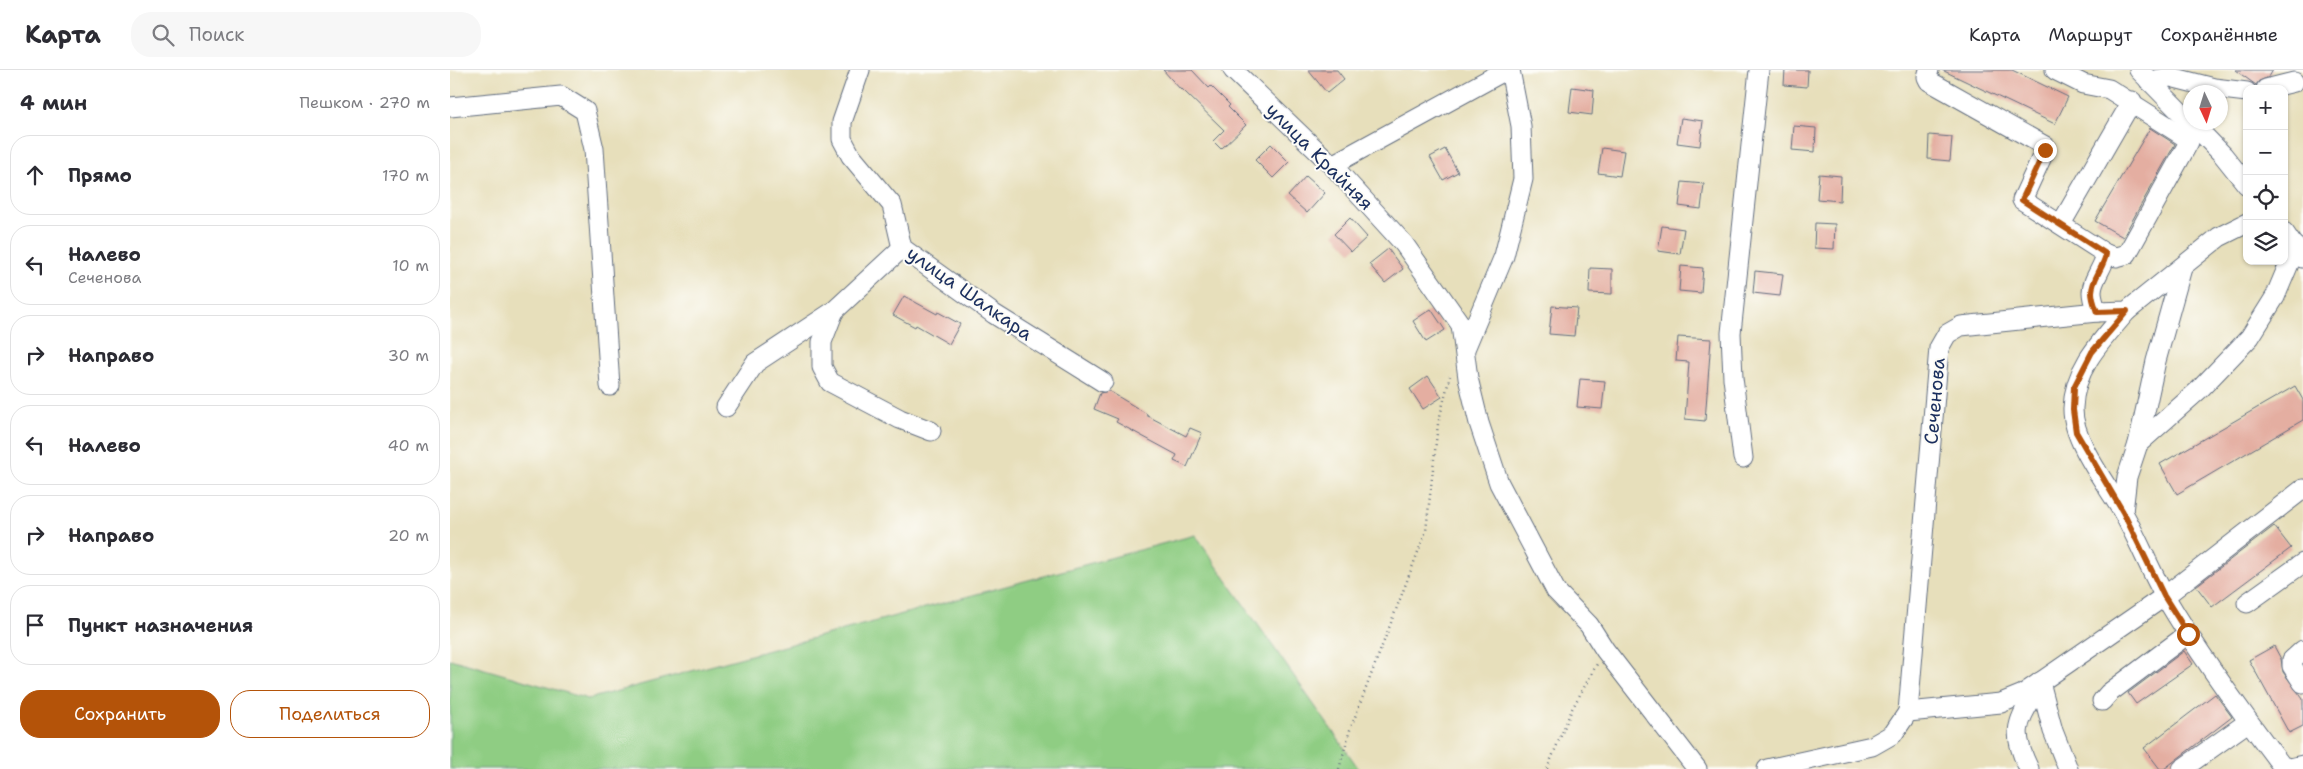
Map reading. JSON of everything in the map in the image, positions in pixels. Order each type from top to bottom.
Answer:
[{"type":"street","name":"улица Шалкара","points":[[860,70],[842,122],[842,139],[851,156],[892,204],[902,248],[994,314],[1103,382]]},
{"type":"street","name":"улица Крайняя","points":[[1233,70],[1332,165],[1404,244],[1461,325],[1468,378],[1479,423],[1499,483],[1556,591],[1589,625],[1604,650],[1697,769]]},
{"type":"street","points":[[1332,165],[1506,70]]},
{"type":"street","points":[[1465,349],[1504,256],[1523,179],[1521,126],[1510,70]]},
{"type":"street","points":[[1743,458],[1733,378],[1731,333],[1760,70]]},
{"type":"street","points":[[1929,70],[1927,77],[1929,81],[2045,146],[2045,150],[2022,200],[2106,254],[2116,257],[2127,254],[2189,145],[2188,139],[2132,101],[2109,89],[2083,84],[2055,70]]},
{"type":"street","points":[[2144,75],[2171,77],[2214,88],[2243,92]]},
{"type":"street","points":[[2144,75],[2183,114]]},
{"type":"street","points":[[2282,85],[2294,82]]},
{"type":"street","points":[[450,107],[561,96],[585,111],[594,149],[610,386]]},
{"type":"street","points":[[2060,224],[2132,101]]},
{"type":"street","points":[[2199,130],[2223,155],[2243,180]]},
{"type":"street","points":[[2243,225],[2219,237],[2127,311],[2092,352],[2074,387],[2073,410],[2076,432],[2123,512],[2164,596],[2188,634],[2248,722],[2282,766],[2290,768],[2303,766]]},
{"type":"street","points":[[2138,444],[2200,389],[2250,337],[2275,297],[2294,246]]},
{"type":"street","points":[[726,407],[755,363],[834,311],[902,248]]},
{"type":"street","points":[[2097,312],[2092,294],[2105,262],[2106,254]]},
{"type":"street","points":[[2123,512],[2127,477],[2138,444],[2156,361],[2182,268]]},
{"type":"street","points":[[834,311],[822,342],[822,367],[830,382],[900,419],[931,431]]},
{"type":"street","name":"Сеченова","points":[[1908,712],[1939,348],[1947,334],[1962,326],[2097,312],[2127,311]]},
{"type":"street","points":[[1767,769],[1872,746],[1894,734],[1908,712],[2001,703],[2024,694],[2164,596],[2303,489]]},
{"type":"street","points":[[2247,602],[2303,562]]},
{"type":"street","points":[[2102,701],[2109,693],[2188,634]]},
{"type":"street","points":[[2303,650],[2292,660],[2292,666],[2303,683]]},
{"type":"street","points":[[2029,769],[2018,747],[2018,724],[2040,682]]},
{"type":"street","points":[[2040,682],[2053,731],[2068,769]]},
{"type":"street","points":[[2182,769],[2248,722]]},
{"type":"path","points":[[1339,769],[1350,730],[1426,531],[1438,424],[1452,367]]},
{"type":"path","points":[[1547,769],[1572,709],[1604,650]]},
{"type":"green space","points":[[1195,535],[1359,769],[450,769],[450,659],[588,699]]},
{"type":"building","points":[[1163,70],[1192,70],[1209,88],[1211,86],[1230,105],[1228,107],[1246,125],[1221,149],[1213,141],[1224,130],[1181,90]]},
{"type":"building","points":[[1308,70],[1337,70],[1344,79],[1327,93]]},
{"type":"building","points":[[1785,70],[1808,70],[1807,87],[1784,85]]},
{"type":"building","points":[[1942,70],[2012,70],[2068,97],[2055,124]]},
{"type":"building","points":[[2235,70],[2273,70],[2269,77],[2259,81],[2256,85]]},
{"type":"building","points":[[1572,87],[1594,90],[1592,115],[1569,112]]},
{"type":"building","points":[[1681,118],[1703,121],[1700,146],[1677,143]]},
{"type":"building","points":[[1794,126],[1816,128],[1815,152],[1792,150]]},
{"type":"building","points":[[2150,128],[2175,144],[2123,237],[2095,221]]},
{"type":"building","points":[[1929,135],[1952,137],[1950,161],[1928,159]]},
{"type":"building","points":[[1271,144],[1289,162],[1273,178],[1255,160]]},
{"type":"building","points":[[1602,148],[1624,151],[1620,176],[1598,173]]},
{"type":"building","points":[[1445,149],[1458,172],[1443,180],[1430,157]]},
{"type":"building","points":[[1819,174],[1841,176],[1840,201],[1817,199]]},
{"type":"building","points":[[1306,176],[1325,193],[1307,213],[1288,196]]},
{"type":"building","points":[[1682,182],[1704,184],[1701,209],[1679,206]]},
{"type":"building","points":[[1350,218],[1367,237],[1351,252],[1334,234]]},
{"type":"building","points":[[1815,223],[1835,224],[1834,249],[1814,248]]},
{"type":"building","points":[[1662,226],[1684,229],[1680,254],[1658,251]]},
{"type":"building","points":[[1388,249],[1403,269],[1385,283],[1369,264]]},
{"type":"building","points":[[1681,266],[1703,268],[1701,293],[1679,291]]},
{"type":"building","points":[[1590,268],[1612,269],[1612,294],[1589,293]]},
{"type":"building","points":[[1755,271],[1783,274],[1780,296],[1753,293]]},
{"type":"building","points":[[904,296],[960,324],[949,344],[916,325],[915,327],[893,315]]},
{"type":"building","points":[[1552,306],[1577,308],[1574,336],[1549,334]]},
{"type":"building","points":[[1431,309],[1445,330],[1426,342],[1413,321]]},
{"type":"building","points":[[1678,337],[1711,339],[1705,421],[1685,419],[1689,362],[1676,361]]},
{"type":"building","points":[[1428,376],[1442,397],[1423,409],[1410,389]]},
{"type":"building","points":[[1580,379],[1605,381],[1602,409],[1577,407]]},
{"type":"building","points":[[2295,386],[2303,400],[2303,420],[2177,494],[2160,464]]},
{"type":"building","points":[[1109,391],[1146,415],[1186,436],[1190,428],[1202,433],[1187,467],[1174,461],[1177,455],[1116,422],[1118,419],[1094,409],[1100,393]]},
{"type":"building","points":[[2274,526],[2291,548],[2212,607],[2196,586]]},
{"type":"building","points":[[2274,646],[2281,659],[2283,672],[2303,699],[2303,726],[2289,733],[2249,660]]},
{"type":"building","points":[[2184,651],[2193,664],[2136,704],[2128,693]]},
{"type":"building","points":[[2215,694],[2232,717],[2164,769],[2160,769],[2144,748]]},
{"type":"route","points":[[2045,150],[2022,200],[2106,254],[2105,262],[2092,294],[2097,312],[2127,311],[2092,352],[2074,387],[2073,410],[2076,432],[2123,512],[2164,596],[2188,634]]}]
